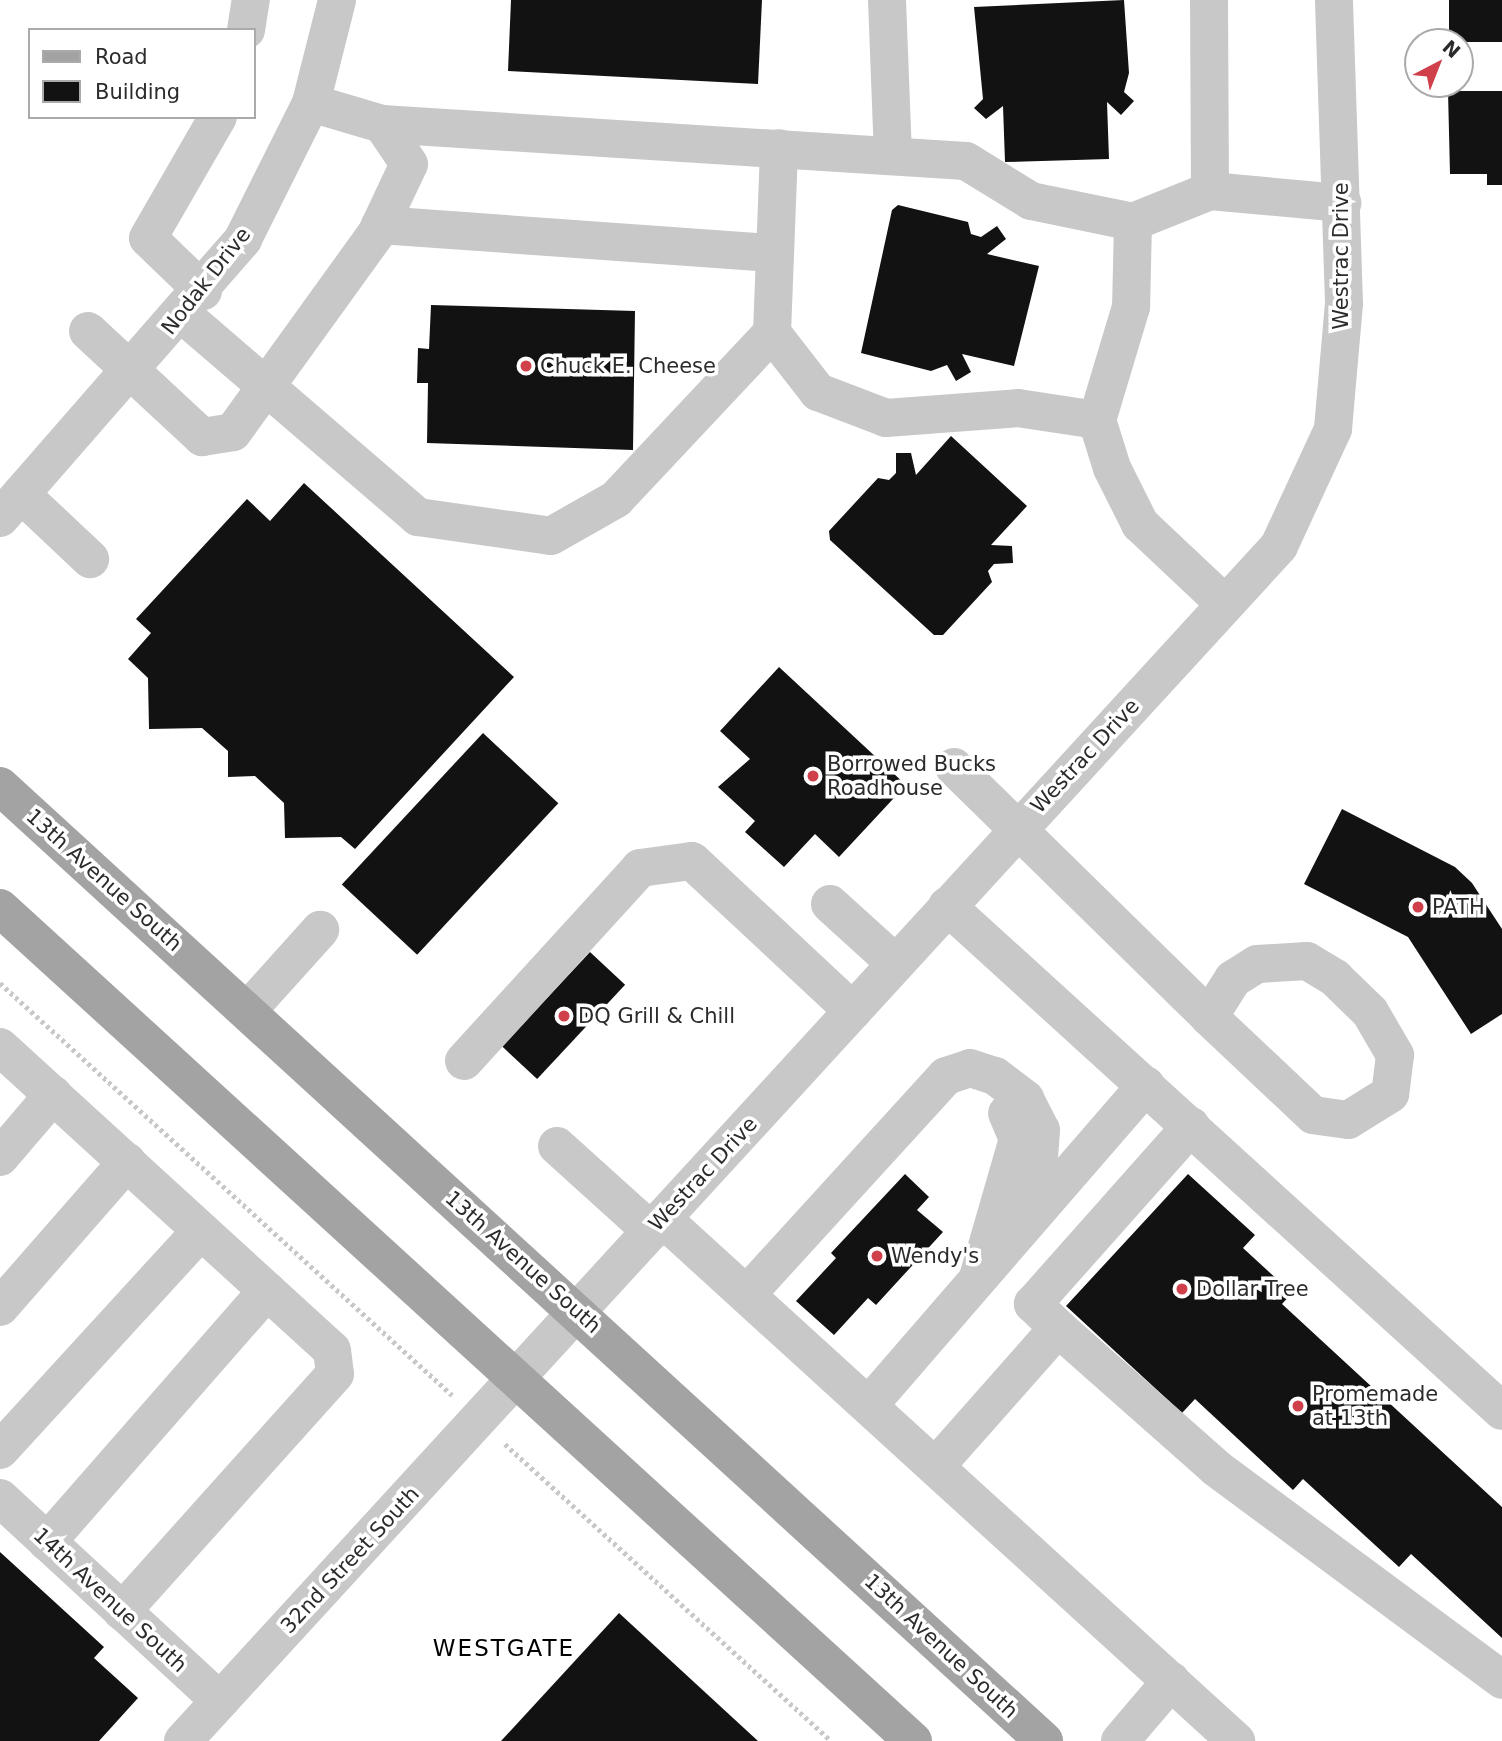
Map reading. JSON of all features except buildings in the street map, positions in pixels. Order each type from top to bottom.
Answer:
[{"type":"main road","name":"13th Avenue South","points":[[0,786],[578,1311],[1044,1741]]},
{"type":"main road","points":[[0,908],[913,1741]]},
{"type":"street","points":[[246,28],[251,0]]},
{"type":"street","name":"Nodak Drive","points":[[8,503],[193,303],[276,183],[311,103],[337,0]]},
{"type":"street","points":[[887,0],[893,155]]},
{"type":"street","points":[[1209,0],[1210,191]]},
{"type":"street","name":"Westrac Drive","points":[[516,1378],[1279,546],[1333,429],[1345,303],[1334,0]]},
{"type":"street","points":[[311,103],[382,124],[966,161],[1031,201],[1132,222],[1210,191],[1342,203]]},
{"type":"street","points":[[217,119],[148,238],[193,303],[271,387],[418,517],[551,536],[616,499],[772,333]]},
{"type":"street","points":[[88,331],[202,437],[233,432],[271,387],[380,225],[409,164],[382,124]]},
{"type":"street","points":[[779,148],[772,333],[818,392],[886,418],[1018,408],[1097,419]]},
{"type":"street","points":[[1132,222],[1131,307],[1097,419],[1112,468],[1140,524],[1225,604]]},
{"type":"street","points":[[380,225],[774,253]]},
{"type":"street","points":[[8,503],[90,559]]},
{"type":"street","points":[[954,767],[1015,832],[1209,1017],[1313,1115],[1348,1120],[1390,1094],[1395,1055],[1370,1012],[1307,961],[1257,964],[1233,979],[1209,1017]]},
{"type":"street","points":[[464,1061],[640,868],[692,861],[853,1011]]},
{"type":"street","points":[[830,904],[895,963]]},
{"type":"street","points":[[947,906],[1502,1411]]},
{"type":"street","points":[[248,1010],[320,930]]},
{"type":"street","points":[[0,1047],[332,1350],[335,1374],[122,1611]]},
{"type":"street","points":[[747,1294],[946,1076],[970,1068],[995,1076],[1025,1099],[1041,1130],[1038,1172],[1019,1228]]},
{"type":"street","points":[[869,1405],[979,1274],[1146,1085]]},
{"type":"street","points":[[800,1237],[832,1227],[957,1093],[970,1090],[1003,1106],[1018,1139],[979,1274]]},
{"type":"street","points":[[0,1157],[53,1095]]},
{"type":"street","points":[[1191,1126],[1033,1304],[1216,1468],[1502,1680]]},
{"type":"street","points":[[557,1146],[747,1294],[1236,1741]]},
{"type":"street","points":[[0,1307],[127,1162]]},
{"type":"street","points":[[0,1450],[201,1231]]},
{"type":"street","points":[[47,1542],[267,1291]]},
{"type":"street","points":[[936,1466],[1058,1328]]},
{"type":"street","name":"32nd Street South","points":[[183,1741],[516,1378]]},
{"type":"street","name":"14th Avenue South","points":[[0,1498],[220,1701]]},
{"type":"street","points":[[1120,1741],[1171,1681]]},
{"type":"path","points":[[0,983],[444,1388]]},
{"type":"path","points":[[516,1454],[831,1741]]},
{"type":"place","name":"Chuck E. Cheese","points":[[526,366]]},
{"type":"place","name":"Borrowed Bucks Roadhouse","points":[[813,776]]},
{"type":"place","name":"PATH","points":[[1418,907]]},
{"type":"place","name":"DQ Grill & Chill","points":[[564,1016]]},
{"type":"place","name":"Wendy's","points":[[877,1256]]},
{"type":"place","name":"Dollar Tree","points":[[1182,1289]]},
{"type":"place","name":"Promemade at 13th","points":[[1298,1406]]},
{"type":"district","name":"WESTGATE","points":[[504,1648]]}]
